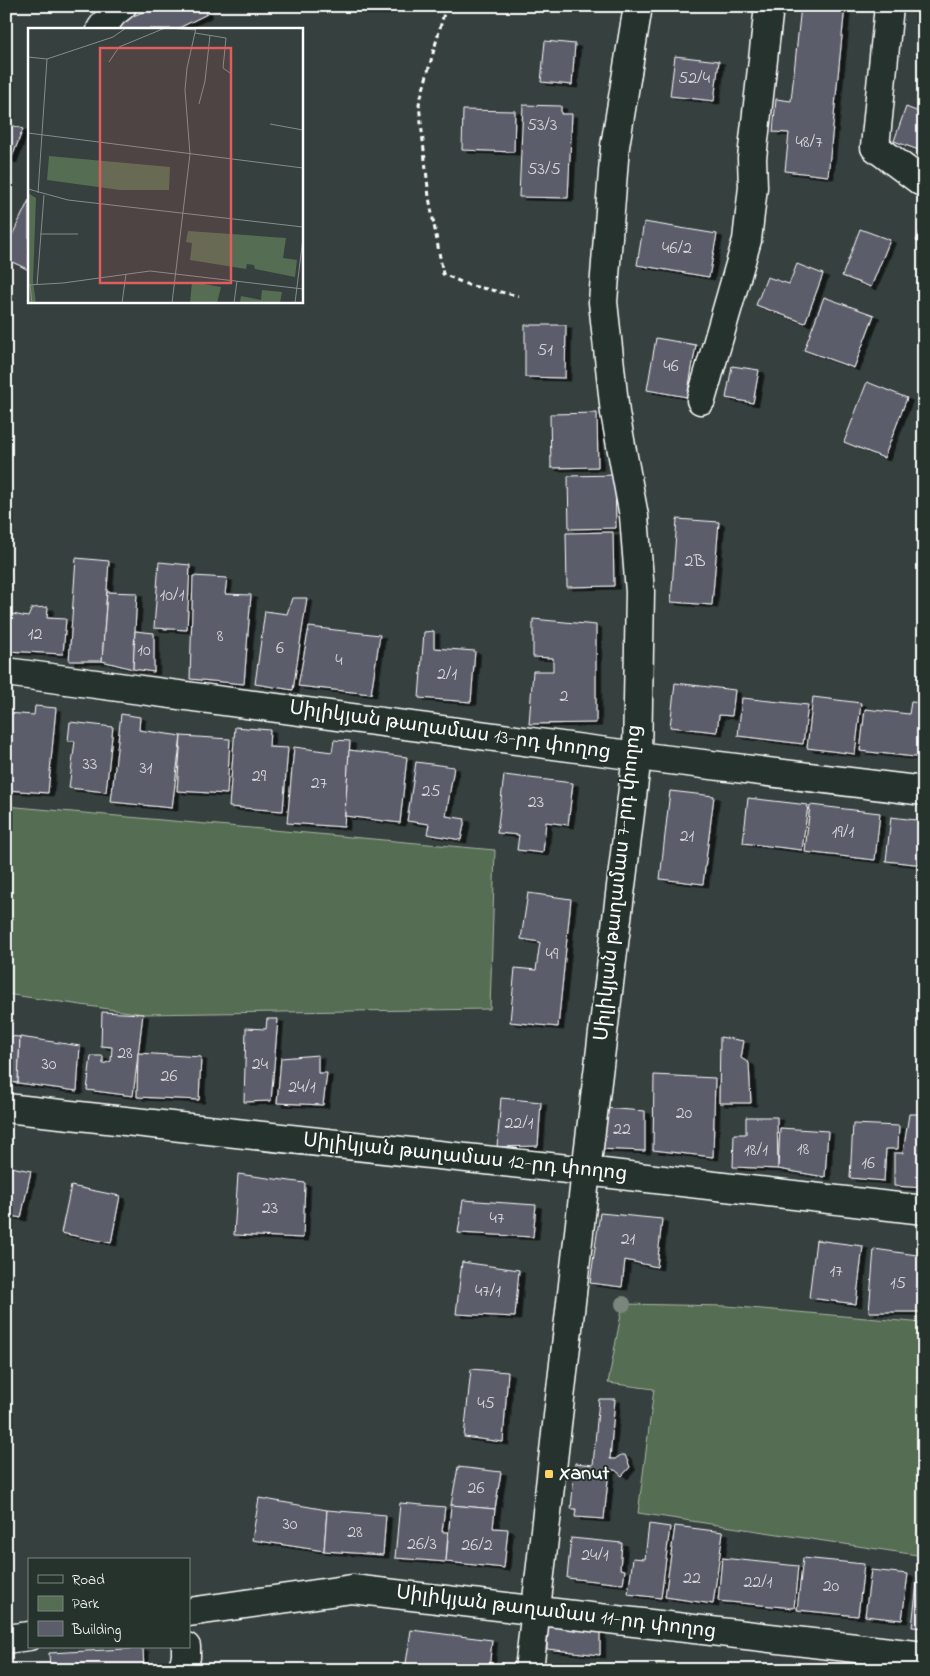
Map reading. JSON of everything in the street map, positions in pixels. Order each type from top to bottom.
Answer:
[{"type":"street","points":[[101,28],[113,12],[122,6]]},
{"type":"street","name":"Սիլիկյան թաղամաս 7-րդ փողոց","points":[[529,1670],[586,1170],[637,756],[640,592],[634,516],[615,413],[603,302],[615,146],[638,6]]},
{"type":"street","points":[[701,400],[747,240],[752,187],[752,158],[769,6]]},
{"type":"street","points":[[890,6],[875,147],[922,182]]},
{"type":"street","name":"Սիլիկյան թաղամաս 13-րդ փողոց","points":[[6,672],[637,756],[924,791]]},
{"type":"street","name":"Սիլիկյան թաղամաս 12-րդ փողոց","points":[[6,1108],[586,1170],[924,1210]]},
{"type":"street","name":"Սիլիկյան թաղամաս 11-րդ փողոց","points":[[190,1612],[352,1589],[924,1656]]},
{"type":"street","points":[[6,1639],[28,1636]]},
{"type":"street","points":[[182,1670],[186,1657],[186,1648]]},
{"type":"path","points":[[446,6],[419,104],[429,197],[443,274],[468,285],[519,296]]},
{"type":"green space","points":[[6,806],[495,850],[490,1009],[143,1014],[6,994]]},
{"type":"green space","points":[[623,1304],[727,1306],[924,1323],[924,1556],[638,1513],[654,1389],[608,1383]]},
{"type":"green space","points":[[657,1663],[692,1670],[656,1670]]},
{"type":"building","points":[[157,6],[205,6],[207,14],[179,28],[118,28],[121,21]]},
{"type":"building","points":[[801,6],[845,6],[828,176],[785,171],[789,133],[773,132],[776,99],[791,101]]},
{"type":"building","points":[[545,41],[575,44],[572,85],[541,82]]},
{"type":"building","points":[[675,56],[719,61],[714,101],[670,96]]},
{"type":"building","points":[[523,105],[561,106],[561,114],[572,114],[568,198],[519,197]]},
{"type":"building","points":[[906,107],[924,114],[924,152],[894,141]]},
{"type":"building","points":[[463,110],[515,111],[514,152],[462,150]]},
{"type":"building","points":[[6,123],[23,129],[11,160],[6,158]]},
{"type":"building","points":[[28,202],[28,270],[6,259],[6,248]]},
{"type":"building","points":[[644,222],[717,234],[709,277],[637,265]]},
{"type":"building","points":[[924,222],[924,244],[916,241]]},
{"type":"building","points":[[860,229],[890,240],[871,287],[842,276]]},
{"type":"building","points":[[797,264],[823,274],[805,323],[756,305],[767,277],[789,284]]},
{"type":"building","points":[[824,297],[874,315],[854,368],[804,350]]},
{"type":"building","points":[[525,325],[566,325],[565,378],[525,377]]},
{"type":"building","points":[[656,338],[696,345],[687,397],[647,390]]},
{"type":"building","points":[[732,366],[759,370],[753,403],[726,398]]},
{"type":"building","points":[[867,382],[907,398],[884,458],[844,442]]},
{"type":"building","points":[[597,413],[598,467],[551,468],[550,414]]},
{"type":"building","points":[[615,475],[616,528],[569,529],[568,476]]},
{"type":"building","points":[[677,519],[719,522],[712,605],[671,602]]},
{"type":"building","points":[[613,532],[614,586],[567,587],[566,533]]},
{"type":"building","points":[[76,558],[109,561],[102,661],[69,661]]},
{"type":"building","points":[[159,562],[190,565],[187,630],[154,628]]},
{"type":"building","points":[[193,576],[227,578],[225,594],[251,595],[244,684],[190,679]]},
{"type":"building","points":[[107,592],[137,593],[133,669],[102,661]]},
{"type":"building","points":[[292,598],[307,598],[293,690],[255,684],[265,611],[287,614]]},
{"type":"building","points":[[48,607],[47,618],[66,619],[63,654],[6,651],[7,613],[28,617],[32,608]]},
{"type":"building","points":[[533,619],[596,625],[596,723],[529,724],[533,671],[553,671],[553,658],[533,657]]},
{"type":"building","points":[[309,627],[380,635],[371,694],[298,686]]},
{"type":"building","points":[[135,631],[154,633],[154,672],[133,669]]},
{"type":"building","points":[[434,631],[434,648],[475,651],[471,702],[419,698],[424,632]]},
{"type":"building","points":[[675,683],[735,690],[732,716],[719,715],[717,732],[670,727]]},
{"type":"building","points":[[813,697],[861,703],[855,754],[807,748]]},
{"type":"building","points":[[742,698],[808,705],[803,744],[738,736]]},
{"type":"building","points":[[911,702],[924,703],[924,758],[860,751],[865,709],[909,714]]},
{"type":"building","points":[[35,706],[56,708],[48,793],[6,790],[6,713],[34,715]]},
{"type":"building","points":[[121,714],[140,717],[139,730],[181,736],[172,808],[111,802]]},
{"type":"building","points":[[70,722],[113,727],[106,792],[69,788],[75,741],[68,741]]},
{"type":"building","points":[[235,727],[270,730],[269,747],[288,748],[283,811],[229,807]]},
{"type":"building","points":[[181,736],[230,739],[227,794],[177,791]]},
{"type":"building","points":[[334,740],[350,741],[344,827],[287,823],[294,747],[332,752]]},
{"type":"building","points":[[349,750],[407,757],[400,823],[345,816]]},
{"type":"building","points":[[416,762],[454,767],[446,816],[465,819],[461,840],[427,834],[429,824],[407,821]]},
{"type":"building","points":[[504,775],[573,783],[568,825],[546,822],[543,853],[517,850],[519,835],[497,833]]},
{"type":"building","points":[[670,791],[714,796],[703,884],[660,879]]},
{"type":"building","points":[[748,798],[808,805],[802,850],[743,843]]},
{"type":"building","points":[[810,805],[880,813],[875,860],[805,852]]},
{"type":"building","points":[[891,817],[924,821],[924,865],[886,861]]},
{"type":"building","points":[[528,893],[571,899],[558,1027],[510,1022],[515,968],[536,970],[540,942],[521,939]]},
{"type":"building","points":[[102,1012],[143,1014],[133,1096],[87,1090],[91,1056],[103,1056],[103,1064],[111,1061],[112,1047],[101,1046]]},
{"type":"building","points":[[267,1019],[278,1019],[271,1101],[244,1102],[246,1028],[266,1029]]},
{"type":"building","points":[[6,1036],[20,1037],[18,1083],[6,1082]]},
{"type":"building","points":[[20,1037],[80,1046],[77,1091],[18,1083]]},
{"type":"building","points":[[720,1037],[744,1041],[741,1058],[749,1063],[751,1103],[719,1103]]},
{"type":"building","points":[[138,1053],[201,1057],[199,1100],[137,1097]]},
{"type":"building","points":[[318,1055],[318,1073],[327,1073],[323,1105],[277,1103],[281,1058]]},
{"type":"building","points":[[654,1075],[715,1078],[713,1157],[653,1150]]},
{"type":"building","points":[[501,1098],[541,1102],[538,1146],[497,1147]]},
{"type":"building","points":[[602,1108],[645,1111],[645,1151],[597,1149]]},
{"type":"building","points":[[909,1114],[924,1114],[924,1188],[894,1186],[894,1153],[903,1153]]},
{"type":"building","points":[[746,1117],[777,1117],[778,1169],[733,1167],[734,1134],[746,1134]]},
{"type":"building","points":[[853,1124],[899,1126],[898,1149],[886,1149],[884,1181],[850,1178]]},
{"type":"building","points":[[780,1128],[828,1131],[825,1177],[778,1169]]},
{"type":"building","points":[[6,1166],[31,1171],[21,1218],[6,1215]]},
{"type":"building","points":[[238,1174],[305,1183],[303,1238],[234,1235]]},
{"type":"building","points":[[71,1186],[120,1196],[111,1243],[61,1233]]},
{"type":"building","points":[[463,1200],[536,1205],[533,1237],[458,1233]]},
{"type":"building","points":[[600,1213],[662,1219],[657,1267],[625,1260],[622,1287],[590,1283]]},
{"type":"building","points":[[816,1240],[863,1246],[856,1304],[809,1298]]},
{"type":"building","points":[[874,1249],[924,1256],[924,1312],[869,1312]]},
{"type":"building","points":[[462,1262],[519,1270],[515,1317],[456,1314]]},
{"type":"building","points":[[471,1369],[508,1372],[503,1442],[464,1437]]},
{"type":"building","points":[[599,1399],[615,1399],[610,1459],[625,1455],[630,1467],[622,1476],[615,1470],[609,1470],[604,1519],[575,1517],[576,1509],[571,1509],[575,1463],[593,1465]]},
{"type":"building","points":[[458,1467],[501,1472],[495,1509],[451,1505]]},
{"type":"building","points":[[259,1498],[327,1510],[324,1551],[252,1540]]},
{"type":"building","points":[[400,1503],[445,1507],[442,1532],[448,1532],[446,1562],[395,1558]]},
{"type":"building","points":[[451,1505],[495,1509],[493,1528],[508,1529],[504,1568],[446,1562]]},
{"type":"building","points":[[327,1510],[386,1515],[383,1555],[324,1551]]},
{"type":"building","points":[[649,1524],[670,1527],[661,1598],[628,1594],[633,1558],[645,1559]]},
{"type":"building","points":[[675,1526],[723,1532],[713,1604],[665,1597]]},
{"type":"building","points":[[571,1538],[622,1543],[620,1569],[625,1570],[623,1584],[567,1578]]},
{"type":"building","points":[[722,1558],[798,1566],[794,1608],[718,1601]]},
{"type":"building","points":[[803,1558],[864,1564],[858,1616],[797,1610]]},
{"type":"building","points":[[871,1570],[908,1574],[902,1620],[865,1616]]},
{"type":"building","points":[[917,1583],[924,1584],[924,1628],[912,1627]]},
{"type":"building","points":[[548,1624],[600,1630],[600,1655],[547,1649]]},
{"type":"building","points":[[411,1630],[492,1640],[489,1670],[405,1670]]},
{"type":"building","points":[[143,1648],[144,1670],[50,1670],[49,1653]]},
{"type":"place","name":"Xanut","points":[[549,1474]]}]
